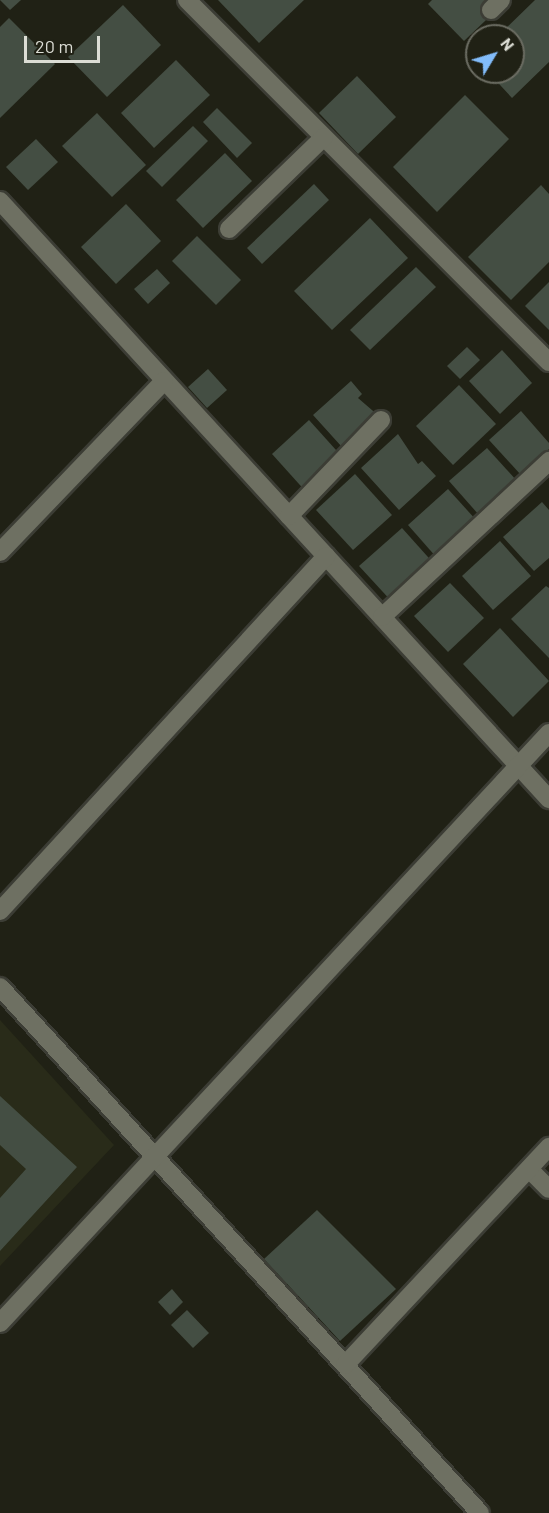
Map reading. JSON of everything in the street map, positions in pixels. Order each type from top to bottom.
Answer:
[{"type":"street","points":[[187,0],[549,362]]},
{"type":"street","points":[[229,229],[324,137]]},
{"type":"street","points":[[0,201],[549,800]]},
{"type":"street","points":[[0,552],[164,381]]},
{"type":"street","points":[[289,516],[381,420]]},
{"type":"street","points":[[382,617],[549,461]]},
{"type":"street","points":[[0,911],[326,556]]},
{"type":"street","points":[[0,1323],[549,733]]},
{"type":"street","points":[[0,987],[480,1513]]},
{"type":"street","points":[[345,1365],[549,1147]]},
{"type":"street","points":[[529,1169],[549,1189]]},
{"type":"shaded area","points":[[0,1020],[114,1145],[0,1266]]},
{"type":"building","points":[[0,0],[21,0],[10,10]]},
{"type":"building","points":[[218,0],[304,0],[259,43]]},
{"type":"building","points":[[432,0],[507,0],[482,24],[465,24],[464,41],[428,4]]},
{"type":"building","points":[[535,0],[549,0],[549,62],[512,98],[499,84],[525,84],[525,24],[510,24]]},
{"type":"building","points":[[123,5],[161,45],[107,97],[68,57]]},
{"type":"building","points":[[9,18],[55,64],[0,118],[0,27]]},
{"type":"building","points":[[176,60],[210,95],[154,148],[121,113]]},
{"type":"building","points":[[357,76],[396,117],[358,154],[319,113]]},
{"type":"building","points":[[465,95],[509,139],[437,212],[393,167]]},
{"type":"building","points":[[217,108],[252,143],[237,158],[203,122]]},
{"type":"building","points":[[97,113],[146,165],[112,197],[62,146]]},
{"type":"building","points":[[193,126],[208,141],[162,187],[146,171]]},
{"type":"building","points":[[36,139],[58,162],[28,190],[6,167]]},
{"type":"building","points":[[225,153],[252,181],[203,228],[176,200]]},
{"type":"building","points":[[314,184],[329,200],[262,264],[247,248]]},
{"type":"building","points":[[541,185],[549,194],[549,262],[511,300],[468,257]]},
{"type":"building","points":[[126,204],[161,241],[116,284],[81,247]]},
{"type":"building","points":[[370,218],[408,258],[332,330],[294,291]]},
{"type":"building","points":[[197,236],[241,280],[216,305],[172,261]]},
{"type":"building","points":[[416,267],[436,287],[370,350],[350,330]]},
{"type":"building","points":[[157,269],[170,283],[148,304],[134,289]]},
{"type":"building","points":[[549,282],[549,330],[525,306]]},
{"type":"building","points":[[467,347],[480,360],[460,379],[447,366]]},
{"type":"building","points":[[502,350],[532,383],[500,414],[469,381]]},
{"type":"building","points":[[208,369],[227,390],[207,408],[188,387]]},
{"type":"building","points":[[351,381],[362,394],[358,398],[387,423],[351,457],[313,415]]},
{"type":"building","points":[[459,385],[496,424],[453,465],[416,426]]},
{"type":"building","points":[[521,411],[549,443],[549,449],[521,475],[489,440]]},
{"type":"building","points":[[309,420],[345,460],[308,494],[272,454]]},
{"type":"building","points":[[398,434],[418,464],[422,461],[436,476],[399,510],[361,468]]},
{"type":"building","points":[[487,448],[517,481],[479,515],[449,481]]},
{"type":"building","points":[[355,474],[392,515],[353,550],[316,510]]},
{"type":"building","points":[[448,489],[477,521],[437,558],[408,525]]},
{"type":"building","points":[[542,502],[549,510],[549,558],[534,571],[503,537]]},
{"type":"building","points":[[402,528],[436,566],[394,604],[359,566]]},
{"type":"building","points":[[500,541],[531,576],[493,610],[462,576]]},
{"type":"building","points":[[450,583],[484,618],[448,652],[414,616]]},
{"type":"building","points":[[546,586],[549,588],[549,658],[511,619]]},
{"type":"building","points":[[500,628],[549,681],[513,717],[463,664]]},
{"type":"building","points":[[0,1096],[77,1167],[0,1251],[0,1198],[26,1169],[0,1145]]},
{"type":"building","points":[[317,1210],[396,1289],[340,1341],[264,1259]]},
{"type":"building","points":[[172,1289],[183,1302],[170,1315],[158,1302]]},
{"type":"building","points":[[187,1310],[209,1333],[193,1348],[171,1325]]}]
